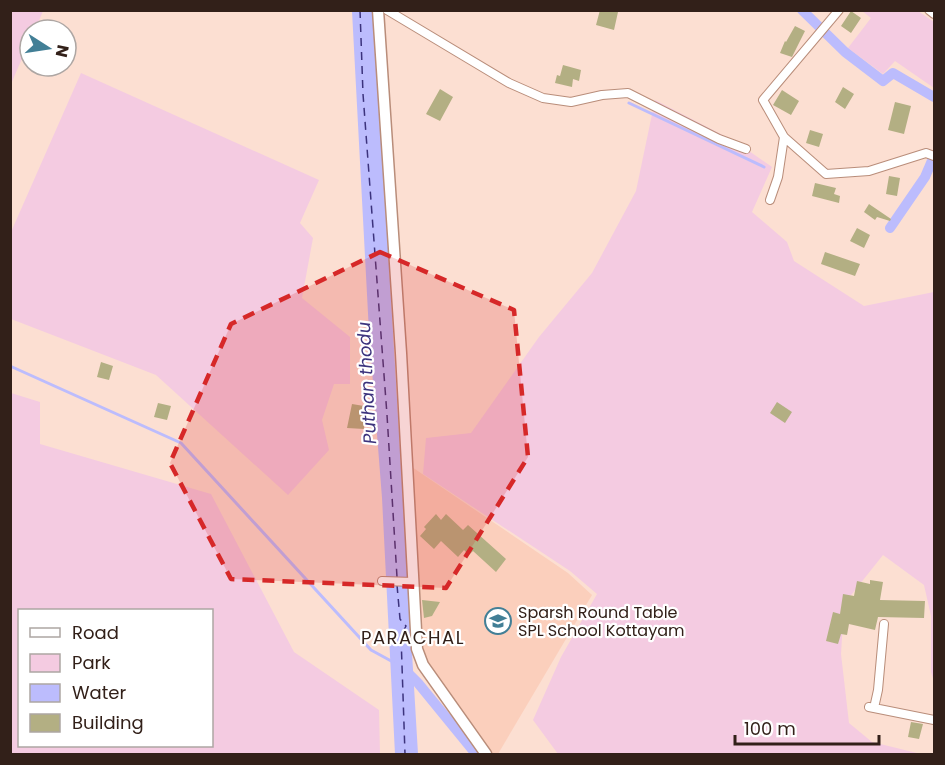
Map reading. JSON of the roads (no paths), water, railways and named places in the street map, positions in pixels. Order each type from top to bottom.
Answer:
[{"type":"street","points":[[378,10],[401,353],[417,650],[423,665],[486,754]]},
{"type":"street","points":[[387,10],[509,83],[543,98],[571,102],[602,95],[628,93],[719,139],[746,149]]},
{"type":"street","points":[[839,10],[763,100],[784,137],[826,174],[869,171],[926,153],[932,155]]},
{"type":"street","points":[[929,10],[934,14]]},
{"type":"street","points":[[770,200],[778,177],[784,137]]},
{"type":"street","points":[[382,581],[412,582]]},
{"type":"street","points":[[884,624],[878,690],[871,707],[934,720]]},
{"type":"water","points":[[352,11],[374,11],[418,754],[395,754],[382,498],[369,332]]},
{"type":"waterway","points":[[802,10],[845,52],[883,81],[893,73],[934,97]]},
{"type":"waterway","points":[[629,103],[764,167]]},
{"type":"waterway","points":[[890,228],[925,177],[934,156]]},
{"type":"waterway","points":[[10,366],[181,443],[371,650],[393,662]]},
{"type":"waterway","points":[[404,669],[476,754]]},
{"type":"place","name":"Sparsh Round Table SPL School Kottayam","points":[[498,621]]},
{"type":"district","name":"PARACHAL","points":[[413,638]]},
{"type":"water label","name":"Puthan thodu","points":[[367,383]]}]
